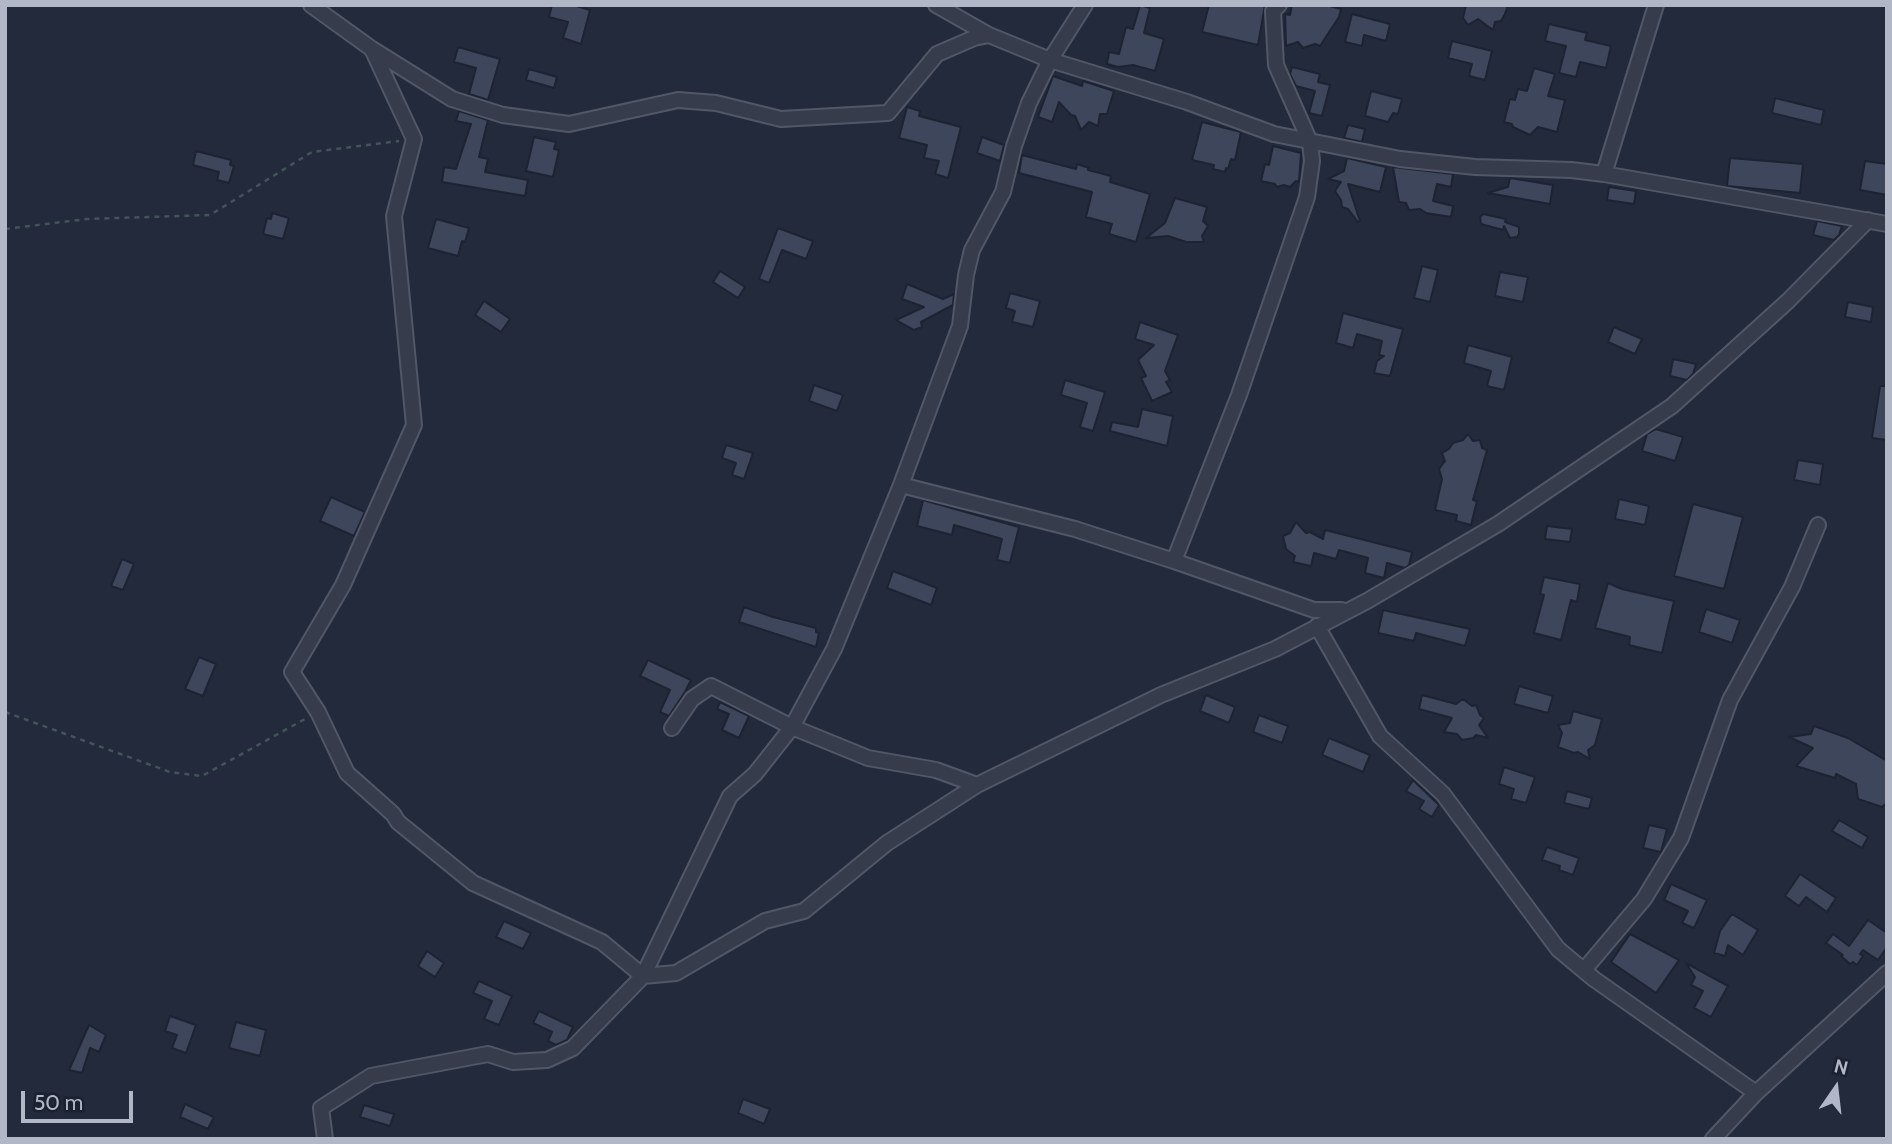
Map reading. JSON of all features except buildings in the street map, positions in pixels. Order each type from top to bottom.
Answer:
[{"type":"street","points":[[311,5],[452,99],[503,115],[569,124],[678,100],[716,103],[781,119],[888,113],[937,54],[974,38],[989,35]]},
{"type":"street","points":[[936,5],[989,35],[1050,60],[1187,102],[1274,134],[1400,159],[1475,167],[1571,170],[1604,174],[1887,224]]},
{"type":"street","points":[[325,1139],[321,1108],[372,1076],[488,1054],[513,1062],[547,1060],[573,1048],[643,976],[730,796],[755,774],[792,727],[834,649],[901,485],[960,326],[972,250],[1003,192],[1014,146],[1029,103],[1050,60],[1085,5]]},
{"type":"street","points":[[1174,561],[1239,395],[1307,197],[1312,161],[1310,142],[1276,65],[1273,11],[1279,5]]},
{"type":"street","points":[[1604,174],[1656,5]]},
{"type":"street","points":[[372,48],[414,139],[394,216],[414,425],[343,586],[292,672],[317,712],[347,773],[393,814],[398,822],[473,883],[602,942],[643,976],[676,973],[765,921],[804,911],[887,843],[977,785],[1161,695],[1275,649],[1367,601],[1498,524],[1672,406],[1788,302],[1868,220]]},
{"type":"street","points":[[901,485],[1075,529],[1314,610],[1346,610]]},
{"type":"street","points":[[1584,970],[1644,899],[1681,838],[1730,700],[1792,587],[1818,525]]},
{"type":"street","points":[[1317,626],[1380,736],[1443,794],[1558,949],[1756,1093]]},
{"type":"street","points":[[672,728],[692,699],[711,686],[792,727],[868,758],[936,770],[977,785]]},
{"type":"street","points":[[1713,1139],[1756,1093],[1880,984],[1887,974]]},
{"type":"path","points":[[5,229],[87,219],[210,215],[312,152],[414,139]]},
{"type":"path","points":[[5,712],[170,772],[202,776],[317,712]]}]
